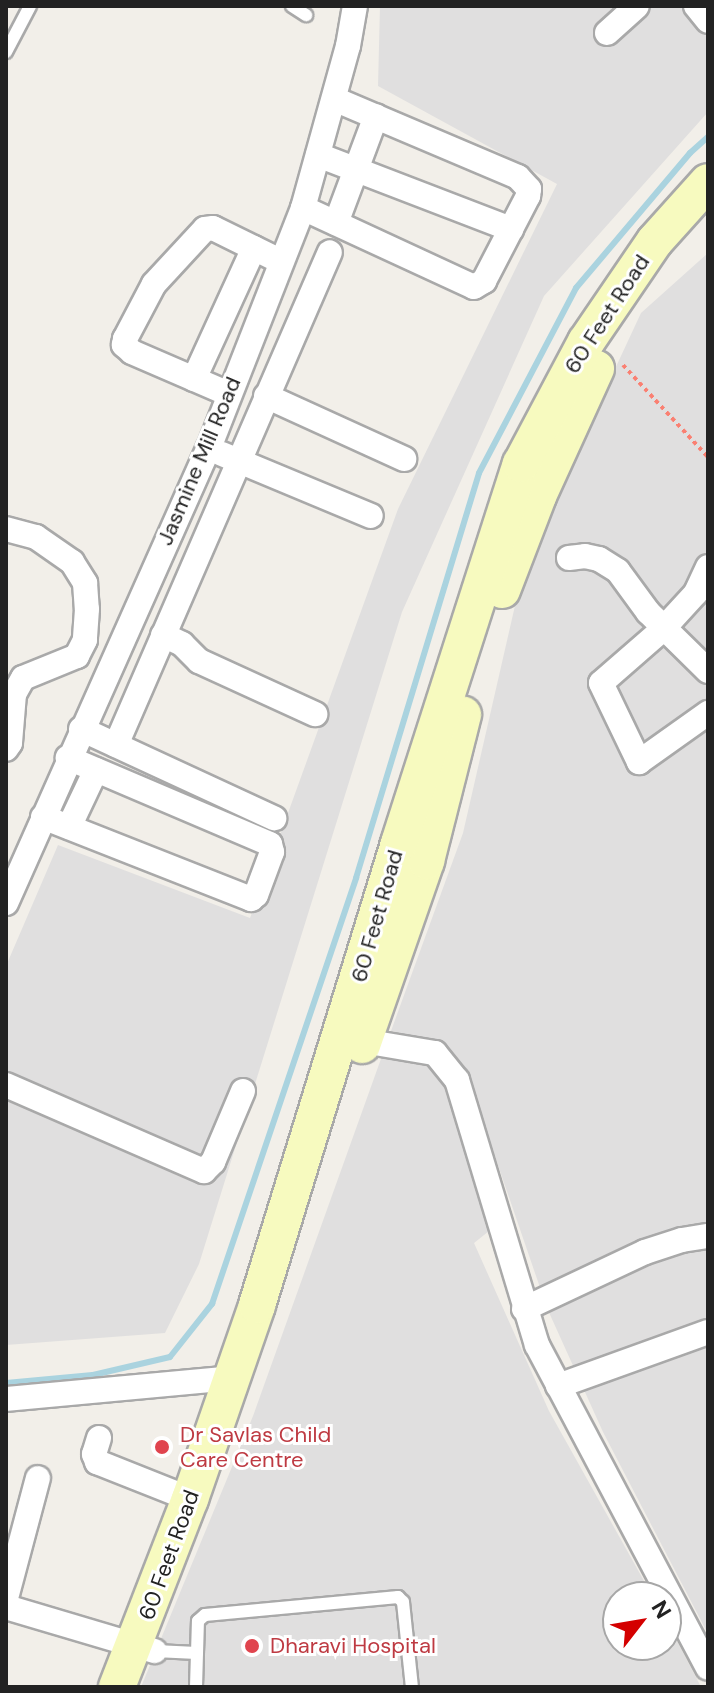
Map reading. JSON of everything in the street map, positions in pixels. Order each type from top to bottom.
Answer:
[{"type":"main road","name":"60 Feet Road","points":[[143,1687],[145,1648],[190,1499],[233,1378],[521,464],[586,342],[655,241],[708,182]]},
{"type":"main road","name":"60 Feet Road","points":[[117,1687],[145,1648],[285,1294],[363,1041],[397,953],[426,861],[461,721],[499,599],[538,496],[602,356],[669,258],[708,217]]},
{"type":"street","name":"Jasmine Mill Road","points":[[6,903],[100,686],[209,448],[303,208],[334,99],[355,6]]},
{"type":"street","points":[[607,33],[637,6]]},
{"type":"street","points":[[696,6],[708,21]]},
{"type":"street","points":[[303,208],[474,287],[484,281],[528,196],[525,183],[334,99]]},
{"type":"street","points":[[336,223],[376,116]]},
{"type":"street","points":[[318,155],[511,229]]},
{"type":"street","points":[[229,394],[132,352],[124,345],[125,339],[154,284],[205,229],[213,228],[280,261]]},
{"type":"street","points":[[194,379],[254,248]]},
{"type":"street","points":[[116,745],[237,460],[330,252]]},
{"type":"street","points":[[266,396],[404,459]]},
{"type":"street","points":[[209,448],[371,516]]},
{"type":"street","points":[[6,529],[36,537],[72,562],[85,583],[87,609],[82,649],[77,656],[23,678],[14,694],[10,743],[6,749]]},
{"type":"street","points":[[569,558],[585,556],[599,559],[618,571],[663,629],[708,671]]},
{"type":"street","points":[[708,567],[696,593],[663,629],[601,683],[639,762],[708,713]]},
{"type":"street","points":[[87,609],[125,631]]},
{"type":"street","points":[[163,635],[182,644],[199,661],[315,714]]},
{"type":"street","points":[[58,663],[100,686]]},
{"type":"street","points":[[81,729],[274,818]]},
{"type":"street","points":[[43,817],[251,899],[255,897],[272,852],[270,844],[68,758]]},
{"type":"street","points":[[69,827],[96,770]]},
{"type":"street","points":[[363,1041],[435,1053],[457,1080],[537,1345],[708,1668]]},
{"type":"street","points":[[6,1085],[204,1171],[213,1162],[243,1091]]},
{"type":"street","points":[[524,1309],[645,1252],[682,1240],[708,1236]]},
{"type":"street","points":[[558,1386],[708,1332]]},
{"type":"street","points":[[6,1399],[233,1378]]},
{"type":"street","points":[[99,1438],[94,1454],[97,1462],[190,1499]]},
{"type":"street","points":[[6,1598],[38,1478]]},
{"type":"street","points":[[6,1607],[145,1648]]},
{"type":"lane","points":[[6,52],[30,6]]},
{"type":"lane","points":[[292,6],[306,15]]},
{"type":"lane","points":[[196,1687],[198,1621],[205,1615],[398,1597],[403,1602],[412,1687]]},
{"type":"lane","points":[[145,1648],[197,1653]]},
{"type":"path","points":[[602,356],[629,367],[708,457]]},
{"type":"shaded area","points":[[380,6],[708,6],[708,112],[544,296],[402,612],[199,1264],[165,1333],[6,1345],[6,966],[58,845],[250,918],[398,509],[557,184],[378,86]]},
{"type":"shaded area","points":[[708,253],[708,1634],[603,1432],[547,1308],[465,1069],[436,1041],[391,1031],[463,833],[525,562],[641,313]]},
{"type":"shaded area","points":[[382,1056],[429,1067],[448,1090],[489,1231],[474,1243],[549,1411],[644,1581],[602,1581],[602,1661],[682,1661],[682,1651],[701,1687],[141,1687],[253,1416]]},
{"type":"waterway","points":[[6,1383],[93,1375],[170,1357],[212,1304],[356,878],[479,473],[576,288],[690,153],[708,137]]},
{"type":"place","name":"Dr Savlas Child Care Centre","points":[[162,1447]]},
{"type":"place","name":"Dharavi Hospital","points":[[252,1646]]}]
